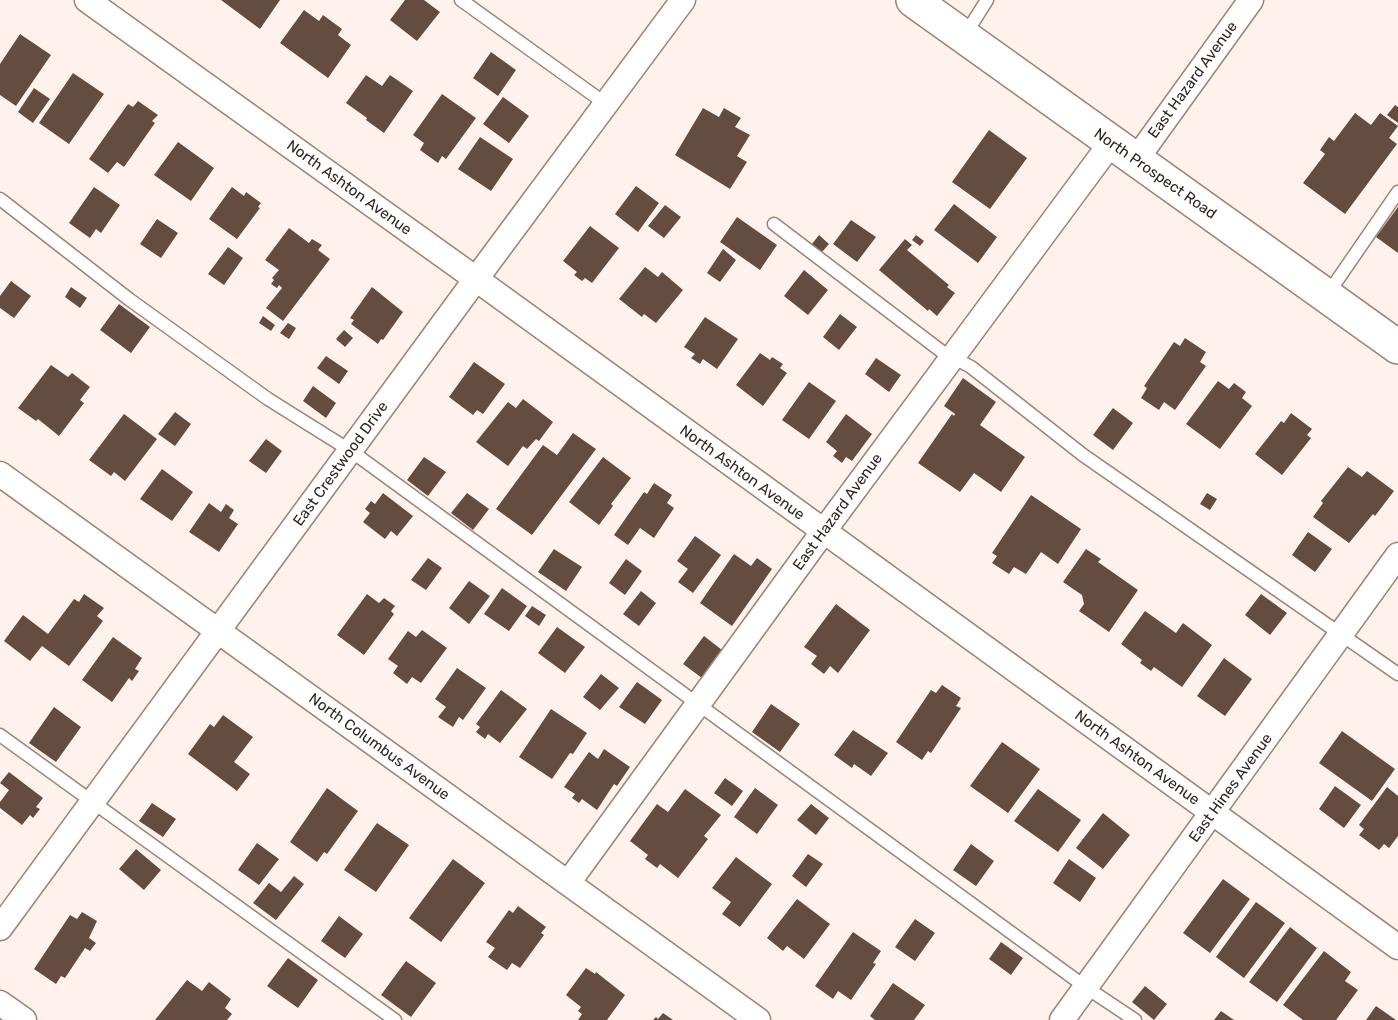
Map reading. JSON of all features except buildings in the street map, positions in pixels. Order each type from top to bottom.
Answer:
[{"type":"main road","name":"North Prospect Road","points":[[913,0],[1398,347]]},
{"type":"street","name":"North Ashton Avenue","points":[[87,0],[1398,947]]},
{"type":"street","name":"East Crestwood Drive","points":[[0,928],[683,0]]},
{"type":"street","name":"East Hazard Avenue","points":[[568,883],[952,357],[1251,0]]},
{"type":"street","name":"North Columbus Avenue","points":[[0,474],[758,1020]]},
{"type":"street","name":"East Hines Avenue","points":[[1062,1020],[1398,555]]},
{"type":"street","points":[[0,1003],[24,1020]]},
{"type":"lane","points":[[461,0],[606,104]]},
{"type":"lane","points":[[964,37],[987,0]]},
{"type":"lane","points":[[1327,296],[1398,192]]},
{"type":"lane","points":[[0,199],[140,307],[268,399],[351,451],[1087,988],[1135,1020]]},
{"type":"lane","points":[[774,224],[940,351],[971,367],[1083,456],[1398,674]]},
{"type":"lane","points":[[0,735],[395,1020]]}]
